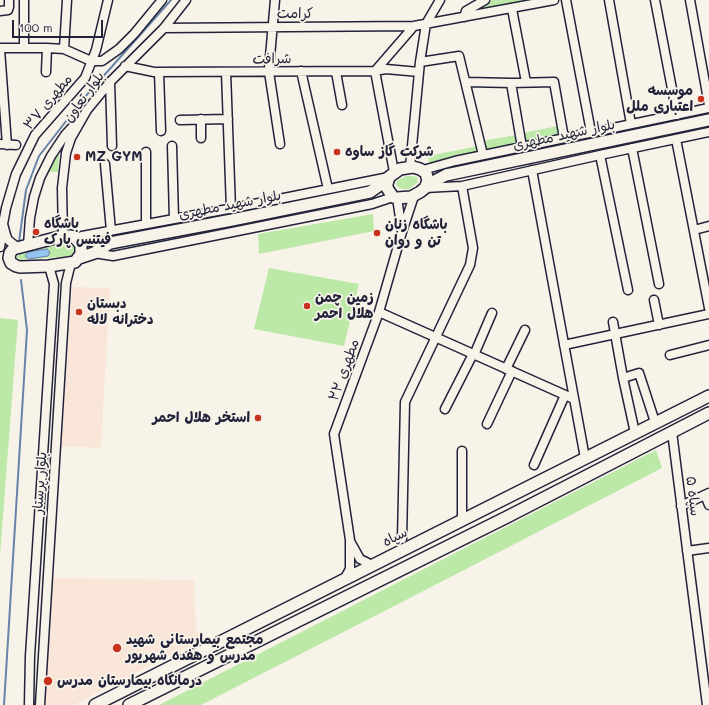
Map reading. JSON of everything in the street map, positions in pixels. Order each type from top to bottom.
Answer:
[{"type":"main road","name":"بلوار شهید مطهری","points":[[425,179],[709,120]]},
{"type":"main road","points":[[370,192],[394,197],[414,196],[425,179],[417,167],[400,169],[390,177],[387,188],[394,197]]},
{"type":"main road","name":"بلوار شهید مطهری","points":[[16,266],[49,266],[75,261],[94,254],[110,243],[370,192],[390,177]]},
{"type":"main road","points":[[0,251],[63,236],[110,243]]},
{"type":"main road","points":[[75,238],[82,245],[82,254],[75,261]]},
{"type":"main road","points":[[15,248],[10,253],[9,258],[11,263],[16,266]]},
{"type":"main road","points":[[0,265],[16,266]]},
{"type":"main road","name":"سپاه","points":[[95,705],[709,396]]},
{"type":"main road","points":[[129,705],[507,517],[709,413]]},
{"type":"street","points":[[4,10],[9,7],[9,0]]},
{"type":"street","points":[[24,0],[24,48]]},
{"type":"street","points":[[64,49],[67,0]]},
{"type":"street","name":"مطهری ۳۷","points":[[0,247],[3,224],[3,206],[16,174],[35,135],[85,78],[96,50],[108,0]]},
{"type":"street","points":[[16,145],[3,144],[0,49],[64,49],[91,61],[102,61],[119,49],[140,27],[162,0]]},
{"type":"street","name":"بلوار تعاون","points":[[63,236],[62,188],[66,153],[71,138],[87,110],[110,82],[164,28],[186,0]]},
{"type":"street","points":[[275,0],[269,70],[280,144]]},
{"type":"street","points":[[410,167],[420,62],[426,24],[440,0]]},
{"type":"street","points":[[464,17],[466,11],[486,0]]},
{"type":"street","name":"کرامت","points":[[164,28],[414,26],[554,0]]},
{"type":"street","points":[[566,0],[591,132]]},
{"type":"street","points":[[609,0],[631,124]]},
{"type":"street","points":[[655,0],[677,115]]},
{"type":"street","points":[[690,0],[709,105]]},
{"type":"street","points":[[512,9],[526,82]]},
{"type":"street","points":[[75,238],[390,177],[375,71],[414,26]]},
{"type":"street","points":[[46,72],[47,48]]},
{"type":"street","points":[[420,62],[459,56],[483,155]]},
{"type":"street","name":"شرافت","points":[[125,66],[159,72],[226,72],[269,70],[336,72],[375,71],[386,69],[419,72]]},
{"type":"street","points":[[301,71],[328,189]]},
{"type":"street","points":[[159,72],[161,131]]},
{"type":"street","points":[[226,72],[231,209]]},
{"type":"street","points":[[336,72],[342,105]]},
{"type":"street","points":[[110,82],[112,146]]},
{"type":"street","points":[[466,82],[554,82],[564,138]]},
{"type":"street","points":[[511,83],[522,147]]},
{"type":"street","points":[[425,179],[455,161],[709,108]]},
{"type":"street","points":[[28,245],[30,218],[34,197],[40,178],[51,156],[65,135],[87,110]]},
{"type":"street","points":[[201,119],[201,138]]},
{"type":"street","points":[[180,120],[228,119]]},
{"type":"street","points":[[425,179],[462,186],[709,132]]},
{"type":"street","points":[[676,139],[709,308]]},
{"type":"street","points":[[172,146],[174,219]]},
{"type":"street","points":[[632,148],[659,284]]},
{"type":"street","points":[[146,152],[146,224]]},
{"type":"street","points":[[600,155],[628,290]]},
{"type":"street","points":[[105,164],[111,231]]},
{"type":"street","points":[[532,170],[585,458]]},
{"type":"street","points":[[402,539],[405,402],[470,266],[473,248],[462,186]]},
{"type":"street","points":[[402,232],[414,196]]},
{"type":"street","points":[[94,254],[113,256],[372,204],[394,197]]},
{"type":"street","name":"مطهری ۲۲","points":[[350,540],[334,434],[379,312],[402,232],[394,197]]},
{"type":"street","points":[[3,224],[8,240],[15,248]]},
{"type":"street","points":[[694,230],[709,226]]},
{"type":"street","name":"بلوار پرستار","points":[[40,705],[66,283],[75,261]]},
{"type":"street","name":"بلوار پرستار","points":[[29,705],[30,656],[35,573],[54,292],[54,284],[49,266]]},
{"type":"street","points":[[654,300],[659,325]]},
{"type":"street","points":[[379,312],[574,399]]},
{"type":"street","points":[[445,409],[492,313]]},
{"type":"street","points":[[564,345],[709,314]]},
{"type":"street","points":[[613,322],[635,432]]},
{"type":"street","points":[[487,424],[525,330]]},
{"type":"street","points":[[670,354],[709,345]]},
{"type":"street","points":[[623,378],[639,374],[655,422]]},
{"type":"street","points":[[534,465],[565,395]]},
{"type":"street","name":"سپاه ۵","points":[[672,432],[687,551],[705,655],[708,704]]},
{"type":"street","points":[[462,450],[462,520]]},
{"type":"street","points":[[681,506],[707,494],[709,505]]},
{"type":"street","points":[[350,540],[360,559],[372,565]]},
{"type":"street","points":[[345,578],[350,570],[350,540]]},
{"type":"street","points":[[687,551],[709,548]]},
{"type":"street","points":[[35,573],[48,574]]},
{"type":"shaded area","points":[[72,287],[110,288],[101,448],[61,446]]},
{"type":"shaded area","name":"مجتمع بیمارستانی شهید مدرس و هفده شهریور","points":[[52,578],[194,580],[196,630],[206,640],[168,656],[74,705],[44,705],[42,703]]},
{"type":"green space","points":[[492,0],[535,0],[487,10],[485,7],[486,3]]},
{"type":"green space","points":[[558,126],[560,136],[525,142],[523,133]]},
{"type":"green space","points":[[516,135],[519,145],[485,151],[483,141]]},
{"type":"green space","points":[[478,146],[479,153],[430,166],[428,156]]},
{"type":"green space","points":[[56,154],[59,155],[58,172],[45,172]]},
{"type":"green space","points":[[406,176],[417,177],[417,183],[409,189],[398,187],[396,184],[397,181]]},
{"type":"green space","points":[[373,214],[374,231],[259,254],[258,234]]},
{"type":"green space","points":[[67,243],[72,244],[75,250],[74,254],[70,256],[20,260],[16,257],[19,254]]},
{"type":"green space","name":"زمین چمن هلال احمر","points":[[269,268],[359,284],[344,346],[254,329]]},
{"type":"green space","points":[[0,318],[18,320],[0,555]]},
{"type":"green space","points":[[656,450],[662,468],[402,602],[201,705],[159,705]]},
{"type":"water","points":[[47,249],[50,252],[48,256],[29,259],[25,256],[28,252]]},
{"type":"waterway","points":[[19,242],[26,190],[39,156],[84,98],[171,0]]},
{"type":"waterway","points":[[4,705],[27,330],[21,280]]},
{"type":"place","name":"موسسه اعتباری ملل","points":[[701,99]]},
{"type":"place","name":"شرکت گاز ساوه","points":[[337,152]]},
{"type":"place","name":"MZ GYM","points":[[77,157]]},
{"type":"place","name":"باشگاه فیتنس پارک","points":[[36,232]]},
{"type":"place","name":"باشگاه زنان تن و روان","points":[[377,233]]},
{"type":"place","name":"زمین چمن هلال احمر","points":[[307,306]]},
{"type":"place","name":"دبستان دخترانه لاله","points":[[79,312]]},
{"type":"place","name":"استخر هلال احمر","points":[[258,418]]},
{"type":"place","name":"مجتمع بیمارستانی شهید مدرس و هفده شهریور","points":[[117,648]]},
{"type":"place","name":"درمانگاه بیمارستان مدرس","points":[[48,681]]}]
